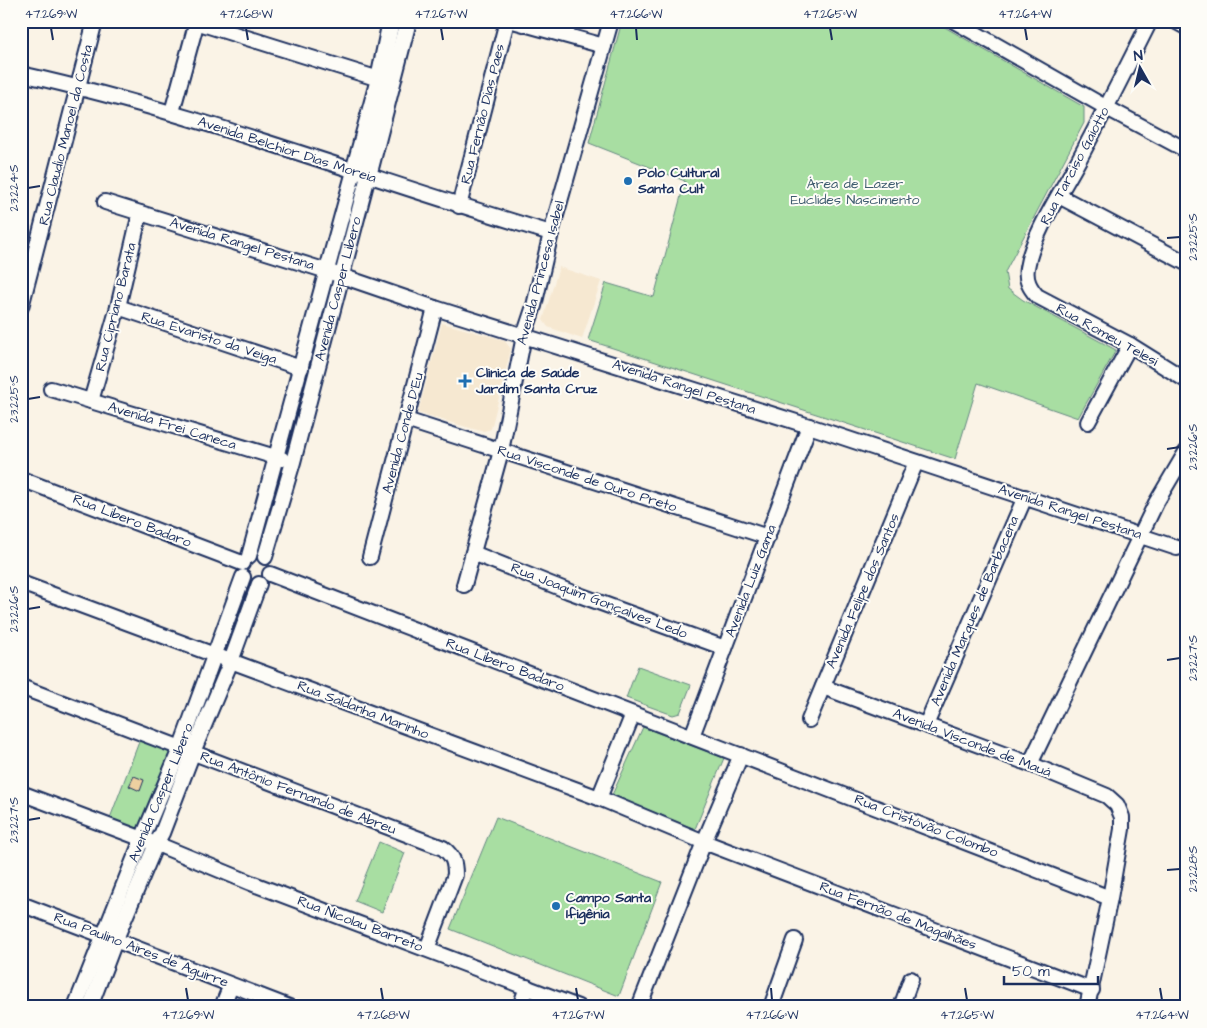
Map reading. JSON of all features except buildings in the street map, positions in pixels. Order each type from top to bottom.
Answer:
[{"type":"street","name":"Rua Claudio Manoel da Costa","points":[[21,307],[95,21]]},
{"type":"street","name":"Avenida Casper Libero","points":[[265,557],[293,462],[341,276],[390,21]]},
{"type":"street","name":"Avenida Casper Libero","points":[[245,559],[301,368],[327,271],[361,174],[408,21]]},
{"type":"street","name":"Rua Fernão Dias Paes","points":[[460,206],[507,21]]},
{"type":"street","points":[[513,21],[604,46]]},
{"type":"street","name":"Avenida Princesa Isabel","points":[[464,585],[501,451],[524,336],[534,306],[551,233],[610,21]]},
{"type":"street","points":[[954,21],[1107,108],[1186,150]]},
{"type":"street","name":"Rua Tarciso Gaiotto","points":[[1030,288],[1027,269],[1037,237],[1107,108],[1150,21]]},
{"type":"street","points":[[1175,21],[1186,27]]},
{"type":"street","points":[[172,112],[196,22],[379,79]]},
{"type":"street","name":"Avenida Belchior Dias Moreia","points":[[21,74],[172,112],[460,206],[551,233]]},
{"type":"street","points":[[1059,196],[1186,263]]},
{"type":"street","name":"Avenida Rangel Pestana","points":[[105,202],[327,271],[435,308],[809,426],[1177,548]]},
{"type":"street","name":"Rua Cipriano Barata","points":[[91,401],[118,307],[140,213]]},
{"type":"street","name":"Rua Romeu Telesi","points":[[1030,288],[1037,296],[1130,345],[1186,380]]},
{"type":"street","name":"Rua Evaristo da Veiga","points":[[118,307],[301,368]]},
{"type":"street","name":"Avenida Conde D'Eu","points":[[370,557],[435,308]]},
{"type":"street","points":[[1088,422],[1130,345]]},
{"type":"street","name":"Avenida Frei Caneca","points":[[51,388],[293,462]]},
{"type":"street","name":"Rua Visconde de Ouro Preto","points":[[406,420],[768,537]]},
{"type":"street","name":"Avenida Luiz Gama","points":[[692,736],[809,426]]},
{"type":"street","points":[[1030,764],[1156,503],[1186,452]]},
{"type":"street","name":"Avenida Felipe dos Santos","points":[[809,720],[916,462]]},
{"type":"street","name":"Rua Libero Badaro","points":[[21,479],[245,559]]},
{"type":"street","name":"Avenida Marques de Barbacena","points":[[926,725],[1025,497]]},
{"type":"street","name":"Rua Joaquim Gonçalves Ledo","points":[[474,553],[568,591],[725,648]]},
{"type":"street","points":[[255,554],[265,557],[270,564],[268,579],[259,584],[249,583],[243,577],[241,571],[245,559],[255,554]]},
{"type":"street","name":"Rua Libero Badaro","points":[[270,574],[741,755]]},
{"type":"street","name":"Avenida Casper Libero","points":[[75,1007],[162,833],[214,654],[243,577]]},
{"type":"street","name":"Rua Saldanha Marinho","points":[[21,583],[599,798],[704,842]]},
{"type":"street","name":"Avenida Casper Libero","points":[[90,1007],[109,938],[142,839],[231,661],[259,584]]},
{"type":"street","name":"Rua Antônio Fernando de Abreu","points":[[21,687],[443,848],[452,856],[455,875],[427,949]]},
{"type":"street","name":"Avenida Visconde de Mauá","points":[[823,687],[1030,764],[1107,796],[1117,805],[1122,817],[1122,829],[1110,898]]},
{"type":"street","points":[[599,798],[633,714]]},
{"type":"street","points":[[639,1007],[704,842],[741,755]]},
{"type":"street","name":"Rua Cristóvão Colombo","points":[[741,755],[1110,898]]},
{"type":"street","name":"Rua Nicolau Barreto","points":[[21,793],[156,844],[251,883],[578,1007]]},
{"type":"street","name":"Rua Fernão de Magalhães","points":[[704,842],[1092,990]]},
{"type":"street","points":[[1088,1007],[1110,898]]},
{"type":"street","name":"Rua Paulino Aires de Aguirre","points":[[21,904],[289,1007]]},
{"type":"street","points":[[771,1007],[795,940]]},
{"type":"street","points":[[901,1007],[911,979]]},
{"type":"street","points":[[222,1007],[230,984]]},
{"type":"street","points":[[520,1007],[528,987]]},
{"type":"shaded area","points":[[559,267],[601,281],[582,339],[548,327],[543,320]]},
{"type":"shaded area","name":"Clinica de Saúde Jardim Santa Cruz","points":[[442,323],[504,340],[511,349],[491,429],[477,430],[418,413]]},
{"type":"green space","name":"Área de Lazer Euclides Nascimento","points":[[622,21],[934,21],[1084,107],[1084,123],[1005,272],[1008,289],[1023,300],[1116,350],[1078,418],[978,383],[955,459],[588,340],[606,283],[654,297],[685,181],[589,143]]},
{"type":"green space","points":[[638,666],[691,685],[680,713],[673,715],[626,698]]},
{"type":"green space","points":[[643,727],[724,758],[695,829],[612,795]]},
{"type":"green space","points":[[142,734],[178,748],[142,839],[107,826]]},
{"type":"green space","name":"Campo Santa Ifigênia","points":[[496,817],[662,882],[619,996],[450,929]]},
{"type":"green space","points":[[379,842],[405,853],[382,912],[355,901]]},
{"type":"place","name":"Polo Cultural Santa Cult","points":[[628,181]]},
{"type":"place","name":"Clinica de Saúde Jardim Santa Cruz","points":[[465,381]]},
{"type":"place","name":"Campo Santa Ifigênia","points":[[556,906]]}]
